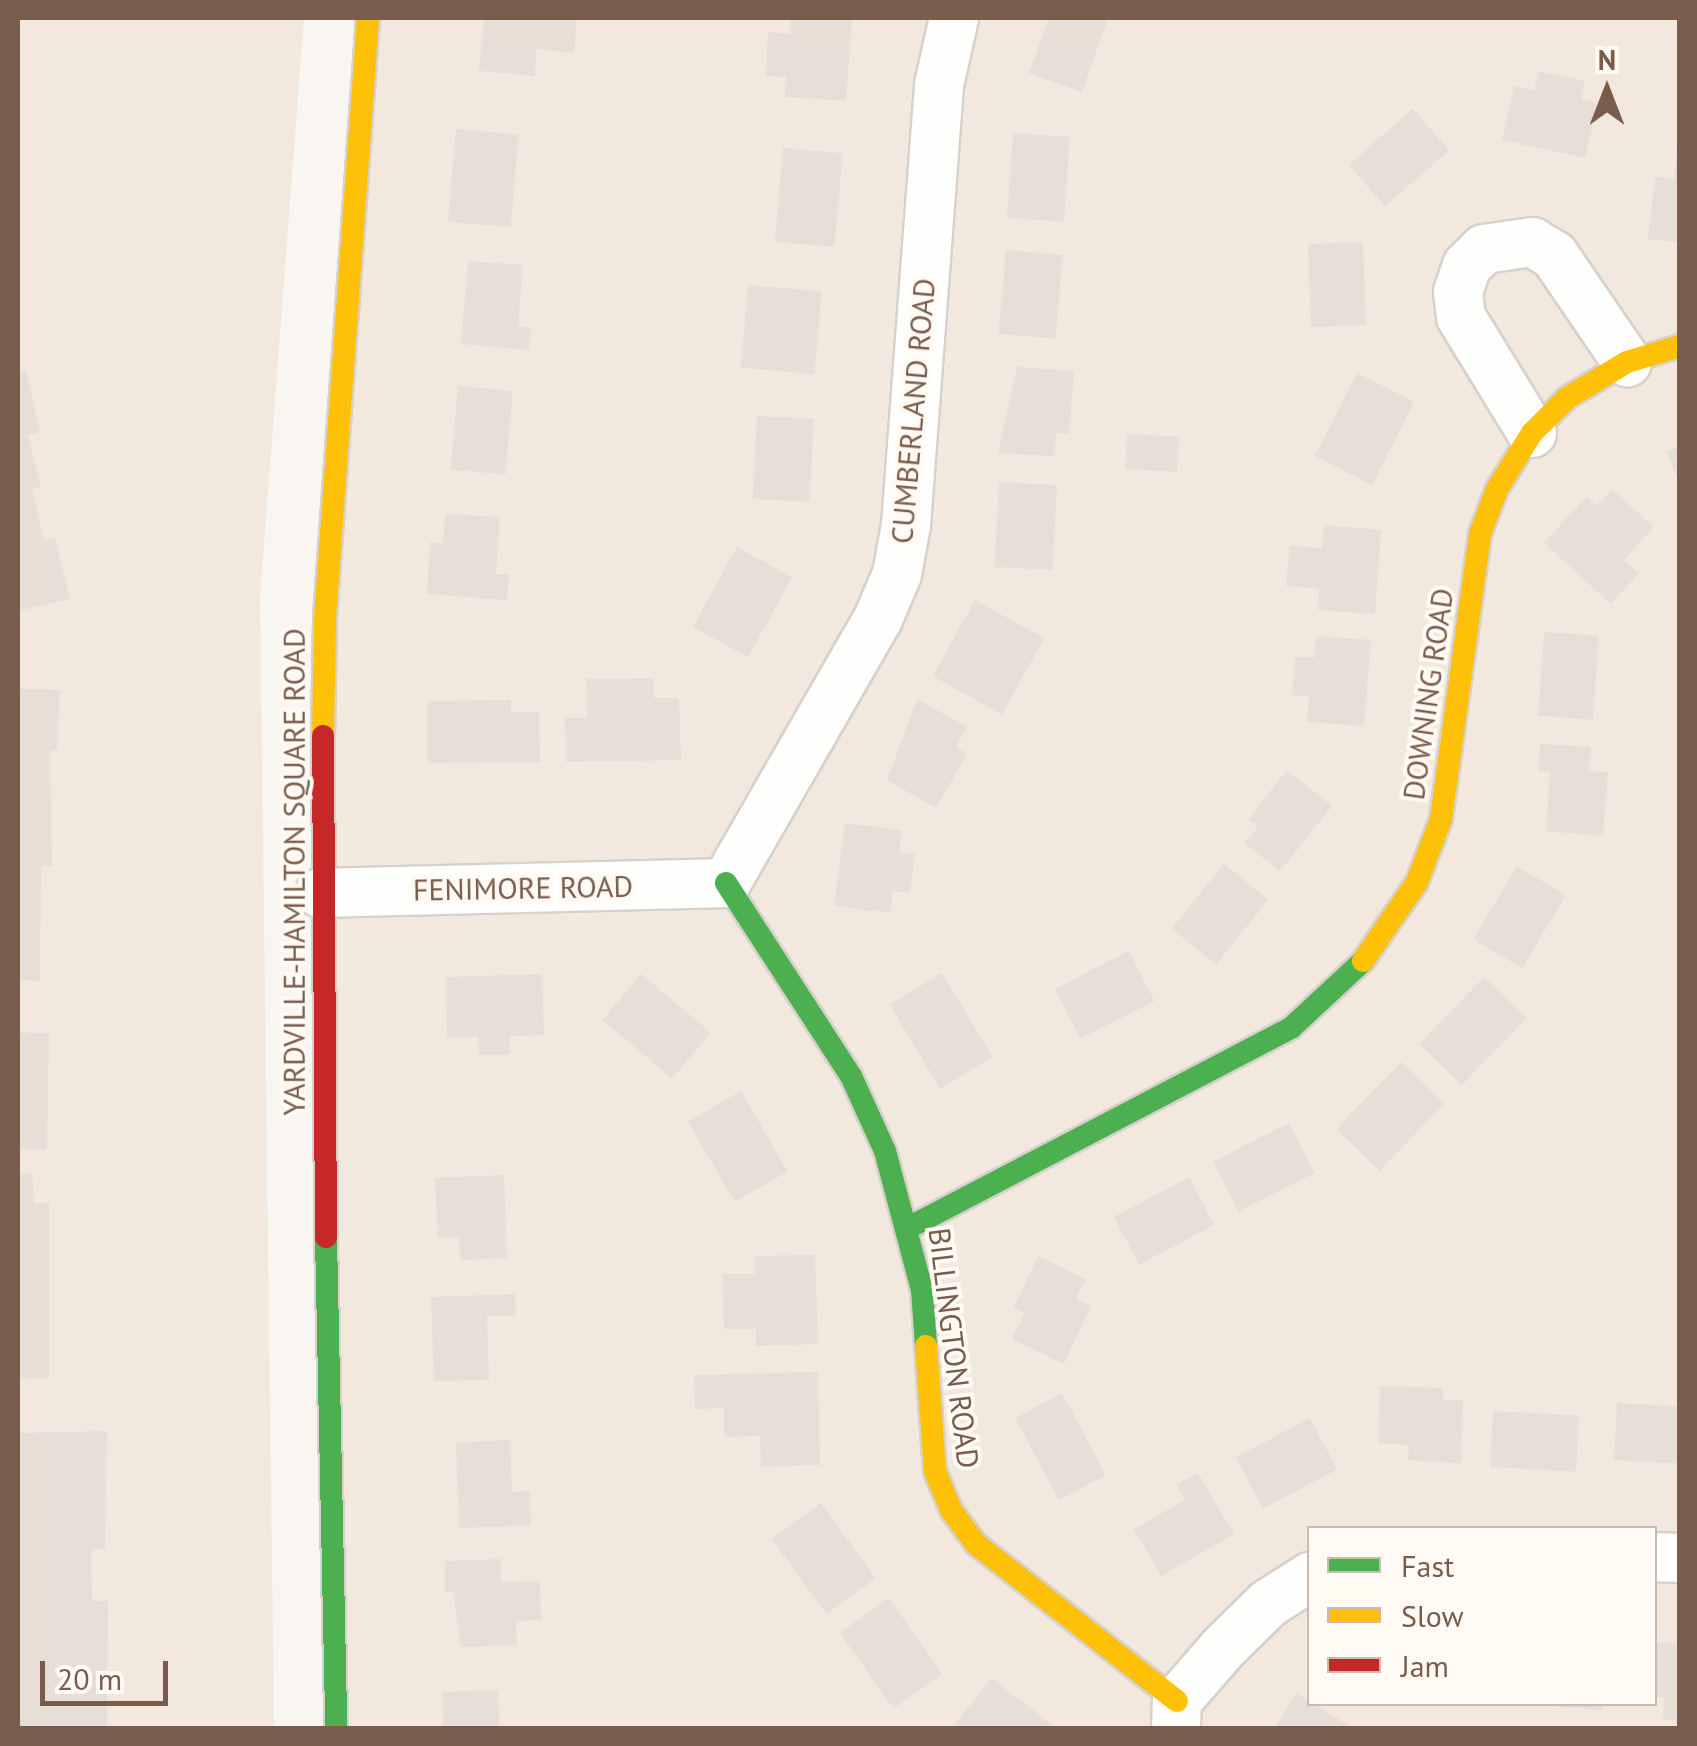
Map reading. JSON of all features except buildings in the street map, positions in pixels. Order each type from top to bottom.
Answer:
[{"type":"street","name":"YARDVILLE-HAMILTON SQUARE ROAD","points":[[336,1728],[320,893],[324,618],[368,18]]},
{"type":"street","name":"CUMBERLAND ROAD","points":[[726,883],[878,618],[897,574],[910,490],[939,85],[954,18]]},
{"type":"street","points":[[1532,433],[1461,317],[1458,292],[1466,266],[1484,249],[1508,240],[1532,242],[1554,255],[1627,362]]},
{"type":"street","name":"DOWNING ROAD","points":[[910,1227],[1291,1028],[1338,990],[1382,940],[1417,882],[1441,820],[1480,534],[1497,489],[1532,433],[1566,398],[1627,362],[1680,346]]},
{"type":"street","name":"FENIMORE ROAD","points":[[320,893],[726,883]]},
{"type":"street","name":"BILLINGTON ROAD","points":[[726,883],[851,1076],[910,1227],[922,1290],[936,1471],[951,1510],[976,1544],[1176,1715]]},
{"type":"street","points":[[1176,1715],[1269,1603],[1307,1580]]},
{"type":"shaded area","points":[[18,18],[304,18],[260,597],[274,1728],[18,1728]]},
{"type":"shaded area","points":[[368,18],[1679,18],[1679,1728],[336,1728],[320,969]]},
{"type":"traffic: fast","points":[[726,883],[851,1076],[885,1151],[922,1290],[926,1346]]},
{"type":"traffic: fast","points":[[910,1227],[1291,1028],[1363,961]]},
{"type":"traffic: fast","points":[[326,1237],[336,1728]]},
{"type":"traffic: slow","points":[[323,736],[325,618],[368,18]]},
{"type":"traffic: slow","points":[[1363,961],[1417,882],[1441,819],[1480,534],[1497,489],[1532,433],[1567,398],[1627,362],[1680,346]]},
{"type":"traffic: slow","points":[[926,1346],[935,1471],[951,1510],[976,1544],[1177,1701]]},
{"type":"traffic: jam","points":[[323,736],[326,1237]]}]
